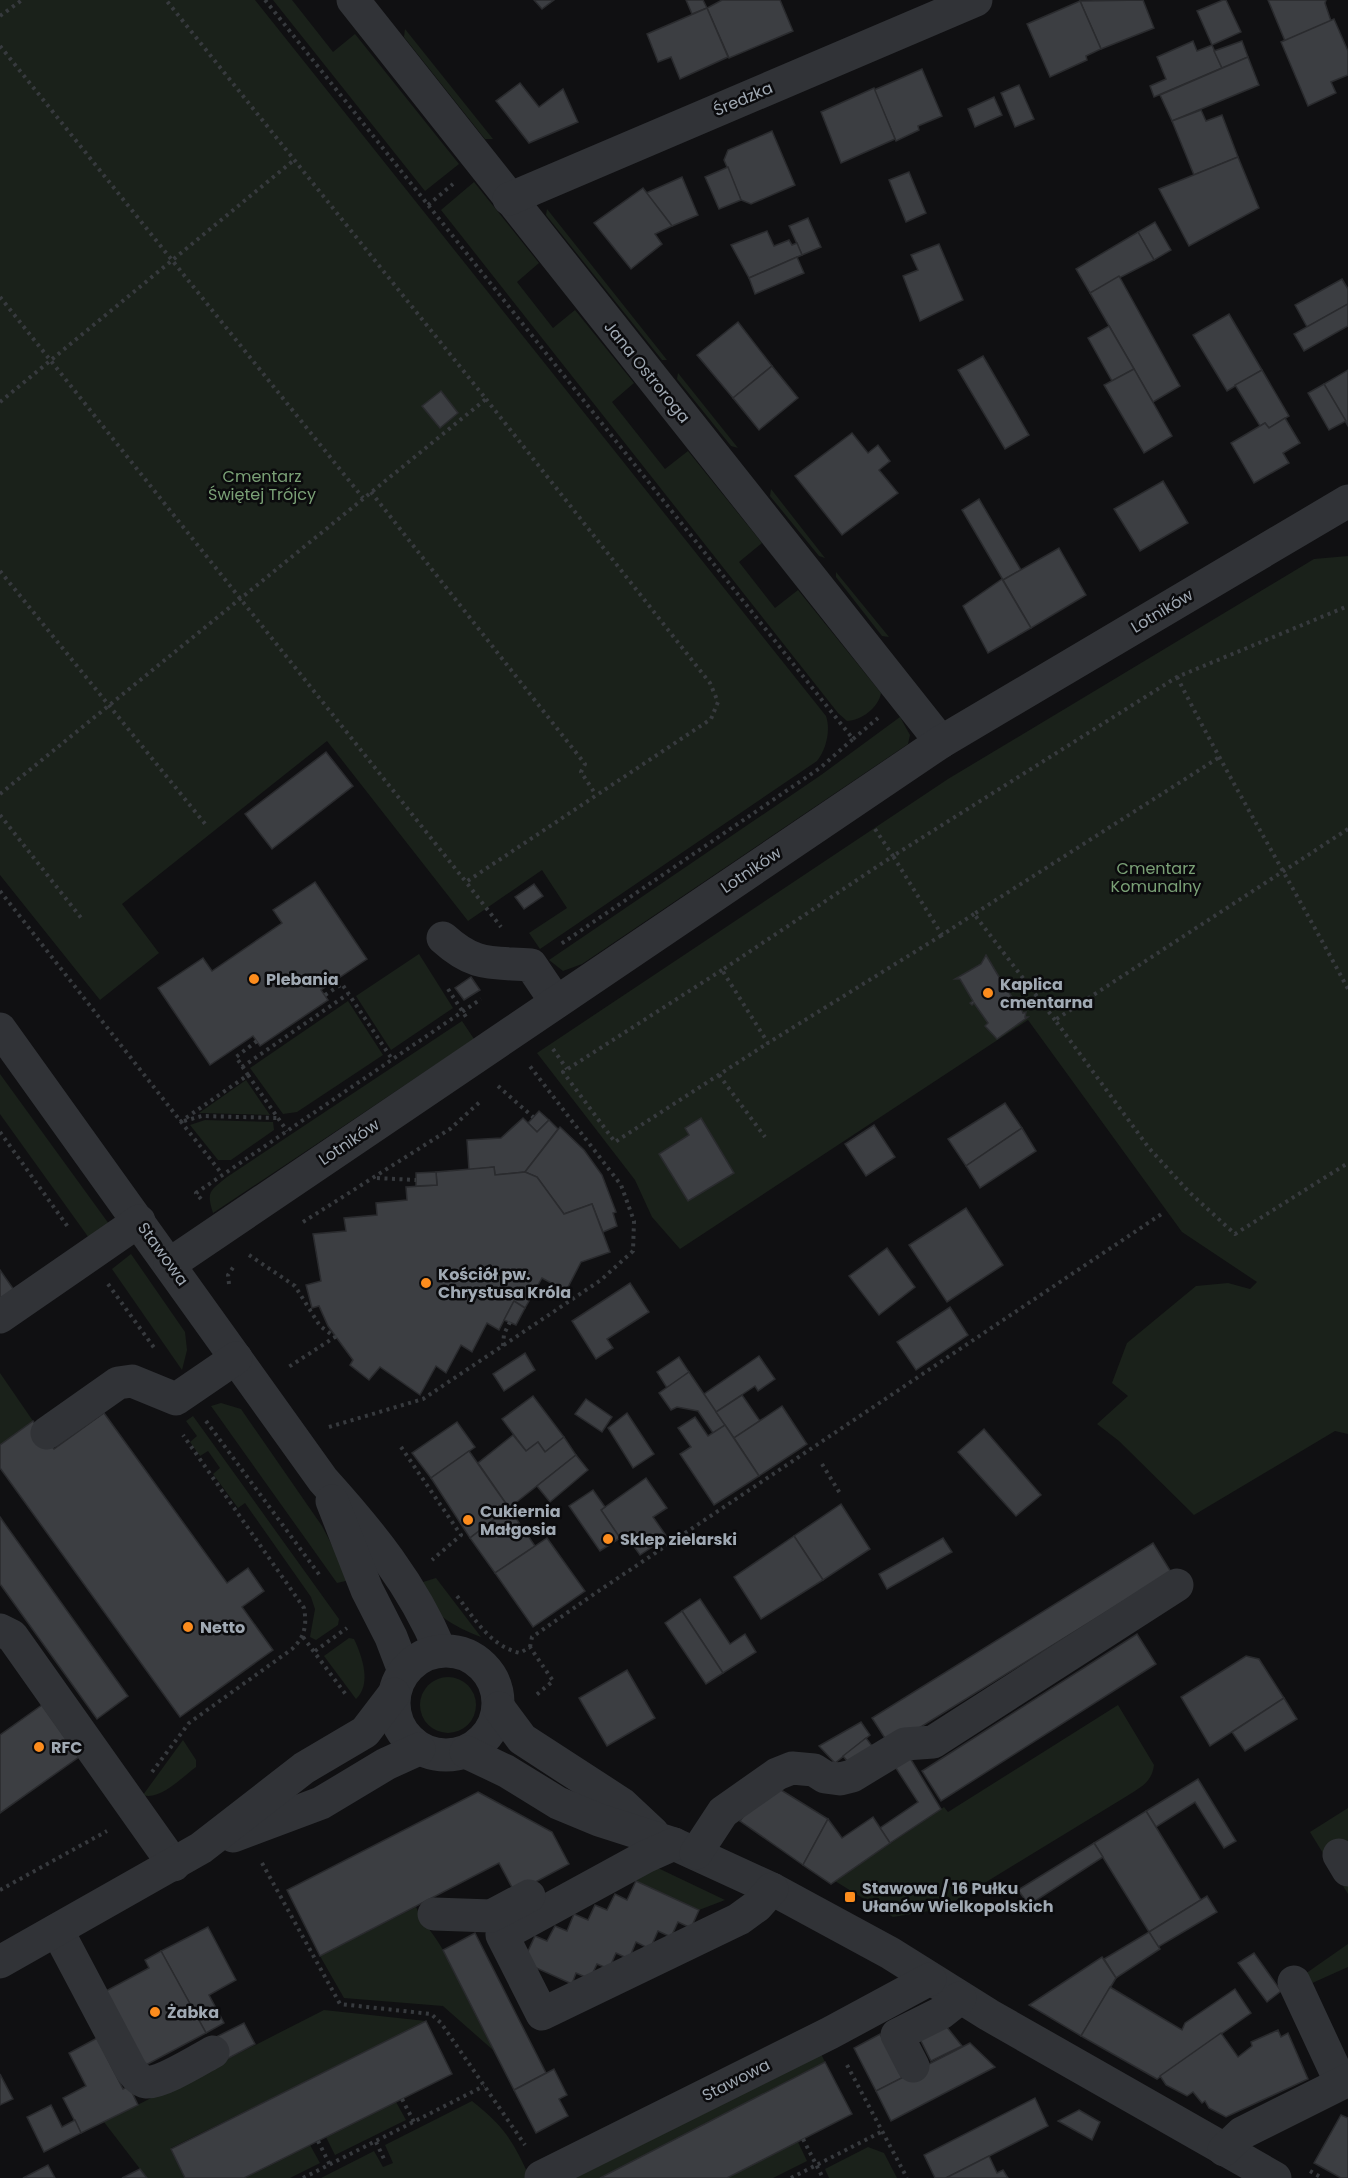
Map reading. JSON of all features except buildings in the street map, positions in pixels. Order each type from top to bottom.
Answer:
[{"type":"street","name":"Jana Ostroroga","points":[[353,0],[941,742]]},
{"type":"street","name":"Średzka","points":[[509,199],[976,0]]},
{"type":"street","name":"Lotników","points":[[170,1264],[941,742],[1348,501]]},
{"type":"street","points":[[443,938],[458,952],[476,962],[531,965],[556,1002]]},
{"type":"street","name":"Stawowa","points":[[0,1029],[323,1480],[375,1538],[427,1620],[440,1650]]},
{"type":"street","points":[[0,1317],[139,1221]]},
{"type":"street","points":[[47,1433],[118,1383],[132,1381],[176,1399],[236,1358]]},
{"type":"street","name":"Stawowa","points":[[323,1480],[367,1590],[391,1637],[399,1683]]},
{"type":"street","points":[[772,1889],[757,1906],[739,1919],[542,2014],[502,1935],[668,1848],[777,1774],[792,1768],[814,1770],[825,1777],[840,1779],[865,1770],[905,1744],[933,1742],[1177,1585]]},
{"type":"street","points":[[0,1630],[12,1636],[132,1805],[187,1857]]},
{"type":"street","points":[[187,1857],[304,1768],[365,1732],[420,1657],[440,1650],[462,1652],[481,1663],[494,1681],[499,1708],[522,1739],[622,1804],[668,1848]]},
{"type":"street","points":[[399,1683],[394,1716],[403,1735],[419,1749],[442,1756],[466,1752],[489,1735],[499,1708]]},
{"type":"street","points":[[0,1962],[187,1857],[321,1803],[386,1764],[419,1749]]},
{"type":"street","points":[[466,1752],[506,1771],[558,1803],[772,1889],[890,1953],[960,1998],[1247,2168]]},
{"type":"street","points":[[434,1914],[491,1916],[597,1860],[668,1848]]},
{"type":"street","points":[[57,1930],[131,2070],[140,2080],[153,2082],[213,2052]]},
{"type":"street","name":"Stawowa","points":[[541,2177],[830,2033],[930,1979]]},
{"type":"street","points":[[1247,2168],[1242,2133],[1345,2081],[1294,1982]]},
{"type":"street","points":[[913,2066],[897,2035],[940,2013],[960,1998]]},
{"type":"path","points":[[0,16],[22,0]]},
{"type":"path","points":[[166,0],[486,399],[716,693],[718,702],[711,719],[466,882]]},
{"type":"path","points":[[265,0],[853,739],[820,768],[531,965]]},
{"type":"path","points":[[0,46],[363,498]]},
{"type":"path","points":[[0,402],[294,160]]},
{"type":"path","points":[[0,297],[486,908]]},
{"type":"path","points":[[0,794],[486,399]]},
{"type":"path","points":[[372,492],[585,764],[581,772],[596,795]]},
{"type":"path","points":[[0,572],[206,825]]},
{"type":"path","points":[[1218,758],[615,1142],[563,1072],[893,856],[1177,677],[1348,606]]},
{"type":"path","points":[[1177,677],[1218,758],[1284,869],[1348,989]]},
{"type":"path","points":[[0,815],[82,919]]},
{"type":"path","points":[[870,819],[942,935]]},
{"type":"path","points":[[1055,1020],[1348,829]]},
{"type":"path","points":[[0,891],[222,1174],[482,998]]},
{"type":"path","points":[[974,914],[1149,1148],[1189,1191],[1235,1234],[1348,1163]]},
{"type":"path","points":[[443,938],[433,963],[487,1049]]},
{"type":"path","points":[[722,970],[768,1043]]},
{"type":"path","points":[[325,995],[342,984],[392,1059]]},
{"type":"path","points":[[242,1067],[348,994]]},
{"type":"path","points":[[257,1041],[236,1057],[287,1131]]},
{"type":"path","points":[[550,1045],[567,1069]]},
{"type":"path","points":[[328,1427],[423,1399],[601,1280],[633,1251],[634,1221],[621,1185],[525,1060]]},
{"type":"path","points":[[180,1122],[248,1075]]},
{"type":"path","points":[[719,1075],[765,1137]]},
{"type":"path","points":[[297,1225],[376,1178],[450,1129],[505,1080]]},
{"type":"path","points":[[498,1086],[533,1117]]},
{"type":"path","points":[[180,1122],[202,1116],[278,1118]]},
{"type":"path","points":[[376,1178],[416,1180]]},
{"type":"path","points":[[530,1647],[532,1637],[603,1588],[1163,1213]]},
{"type":"path","points":[[230,1293],[228,1275],[239,1259],[257,1248]]},
{"type":"path","points":[[295,1286],[320,1326],[335,1337],[315,1351]]},
{"type":"path","points":[[503,1347],[504,1334],[510,1322]]},
{"type":"path","points":[[279,1360],[291,1376]]},
{"type":"path","points":[[202,1415],[324,1581]]},
{"type":"path","points":[[322,1418],[335,1437]]},
{"type":"path","points":[[0,1890],[122,1822],[140,1788],[189,1723],[292,1649],[303,1637],[304,1608],[181,1431]]},
{"type":"path","points":[[401,1447],[461,1535],[431,1561]]},
{"type":"path","points":[[822,1464],[841,1495]]},
{"type":"path","points":[[315,1651],[352,1624]]},
{"type":"path","points":[[303,1637],[351,1702]]},
{"type":"path","points":[[259,1857],[340,2004],[431,2014],[441,2023],[522,2139],[541,2177]]},
{"type":"path","points":[[830,2033],[907,2178]]},
{"type":"path","points":[[303,2178],[484,2085]]},
{"type":"path","points":[[402,2099],[414,2122]]},
{"type":"path","points":[[791,2178],[883,2131]]},
{"type":"path","points":[[803,2139],[823,2178]]},
{"type":"path","points":[[318,2141],[330,2165]]},
{"type":"path","points":[[376,2142],[385,2160]]},
{"type":"green space","name":"Cmentarz Świętej Trójcy","points":[[0,0],[255,0],[826,716],[827,740],[817,761],[540,949],[529,933],[567,908],[542,870],[468,921],[327,741],[122,904],[159,953],[100,1000],[0,875]]},
{"type":"green space","points":[[273,0],[292,0],[333,52],[355,34],[459,164],[425,191]]},
{"type":"green space","points":[[405,29],[493,139],[485,139],[404,37]]},
{"type":"green space","points":[[474,182],[539,263],[517,282],[553,328],[575,310],[634,383],[612,402],[665,469],[688,451],[762,543],[739,562],[775,608],[798,590],[881,693],[877,703],[868,712],[858,719],[847,721],[838,713],[441,210]]},
{"type":"green space","points":[[547,209],[667,360],[662,360],[546,215]]},
{"type":"green space","points":[[678,373],[738,448],[731,446],[677,379]]},
{"type":"green space","points":[[771,489],[825,558],[819,556],[770,496]]},
{"type":"green space","name":"Cmentarz Komunalny","points":[[1348,556],[1348,1434],[1335,1431],[1194,1515],[1119,1441],[1097,1424],[1128,1396],[1112,1383],[1127,1343],[1196,1286],[1228,1283],[1250,1289],[1257,1282],[1182,1232],[1028,1020],[680,1249],[652,1217],[635,1180],[537,1053],[948,779],[1314,559]]},
{"type":"green space","points":[[836,572],[889,637],[882,636],[836,577]]},
{"type":"green space","points":[[900,717],[910,735],[908,744],[582,964],[563,971],[549,960],[821,775]]},
{"type":"green space","points":[[419,954],[453,1008],[391,1050],[356,996]]},
{"type":"green space","points":[[348,1001],[383,1055],[297,1112],[283,1114],[250,1068]]},
{"type":"green space","points":[[462,1021],[474,1039],[213,1213],[211,1192],[227,1177]]},
{"type":"green space","points":[[0,1074],[109,1224],[89,1238],[0,1114]]},
{"type":"green space","points":[[246,1080],[270,1115],[199,1113]]},
{"type":"green space","points":[[205,1120],[273,1122],[274,1130],[231,1160],[218,1160],[190,1125]]},
{"type":"green space","points":[[131,1254],[185,1332],[187,1350],[182,1370],[112,1269]]},
{"type":"green space","points":[[0,1373],[33,1421],[0,1445]]},
{"type":"green space","points":[[221,1403],[241,1409],[322,1526],[350,1580],[337,1583],[211,1406]]},
{"type":"green space","points":[[193,1416],[339,1619],[338,1625],[316,1640],[310,1637],[315,1609],[311,1597],[245,1503],[238,1508],[213,1474],[220,1468],[208,1451],[200,1456],[190,1442],[197,1436],[186,1421]]},
{"type":"green space","points":[[436,1578],[481,1637],[452,1623],[428,1602],[423,1582]]},
{"type":"green space","points":[[349,1638],[354,1639],[360,1653],[365,1678],[361,1693],[356,1699],[324,1656]]},
{"type":"green space","points":[[443,1677],[453,1677],[468,1685],[474,1694],[476,1705],[474,1716],[468,1725],[453,1733],[443,1733],[432,1728],[425,1721],[420,1710],[420,1700],[425,1689],[432,1682]]},
{"type":"green space","points":[[1118,1705],[1154,1765],[1148,1780],[1127,1796],[942,1909],[893,1917],[835,1881],[944,1807],[948,1812]]},
{"type":"green space","points":[[183,1740],[196,1760],[196,1767],[164,1791],[156,1795],[143,1795]]},
{"type":"green space","points":[[1348,1808],[1348,1894],[1310,1832]]},
{"type":"green space","points":[[651,1868],[660,1869],[725,1900],[699,1910],[636,1881]]},
{"type":"green space","points":[[416,1907],[443,1950],[493,2050],[443,2006],[344,1998],[320,1956]]},
{"type":"green space","points":[[1348,1944],[1348,1967],[1310,1984],[1305,1974]]},
{"type":"green space","points":[[324,2010],[426,2021],[171,2148],[185,2178],[147,2178],[104,2122]]},
{"type":"green space","points":[[818,2048],[825,2062],[600,2178],[563,2178]]},
{"type":"green space","points":[[472,2101],[507,2135],[530,2178],[321,2178],[374,2151],[383,2167],[393,2163],[385,2145]]},
{"type":"green space","points":[[396,2102],[406,2120],[335,2155],[326,2137]]},
{"type":"green space","points":[[798,2142],[807,2161],[773,2178],[727,2178]]},
{"type":"green space","points":[[310,2145],[320,2163],[290,2178],[244,2178]]},
{"type":"green space","points":[[868,2147],[884,2153],[897,2178],[829,2178],[825,2169]]},
{"type":"place","name":"Plebania","points":[[254,979]]},
{"type":"place","name":"Kaplica cmentarna","points":[[988,993]]},
{"type":"place","name":"Kościół pw. Chrystusa Króla","points":[[426,1283]]},
{"type":"place","name":"Cukiernia Małgosia","points":[[468,1520]]},
{"type":"place","name":"Sklep zielarski","points":[[608,1539]]},
{"type":"place","name":"Netto","points":[[188,1627]]},
{"type":"place","name":"RFC","points":[[39,1747]]},
{"type":"place","name":"Stawowa / 16 Pułku Ułanów Wielkopolskich","points":[[850,1897]]},
{"type":"place","name":"Żabka","points":[[155,2012]]}]
